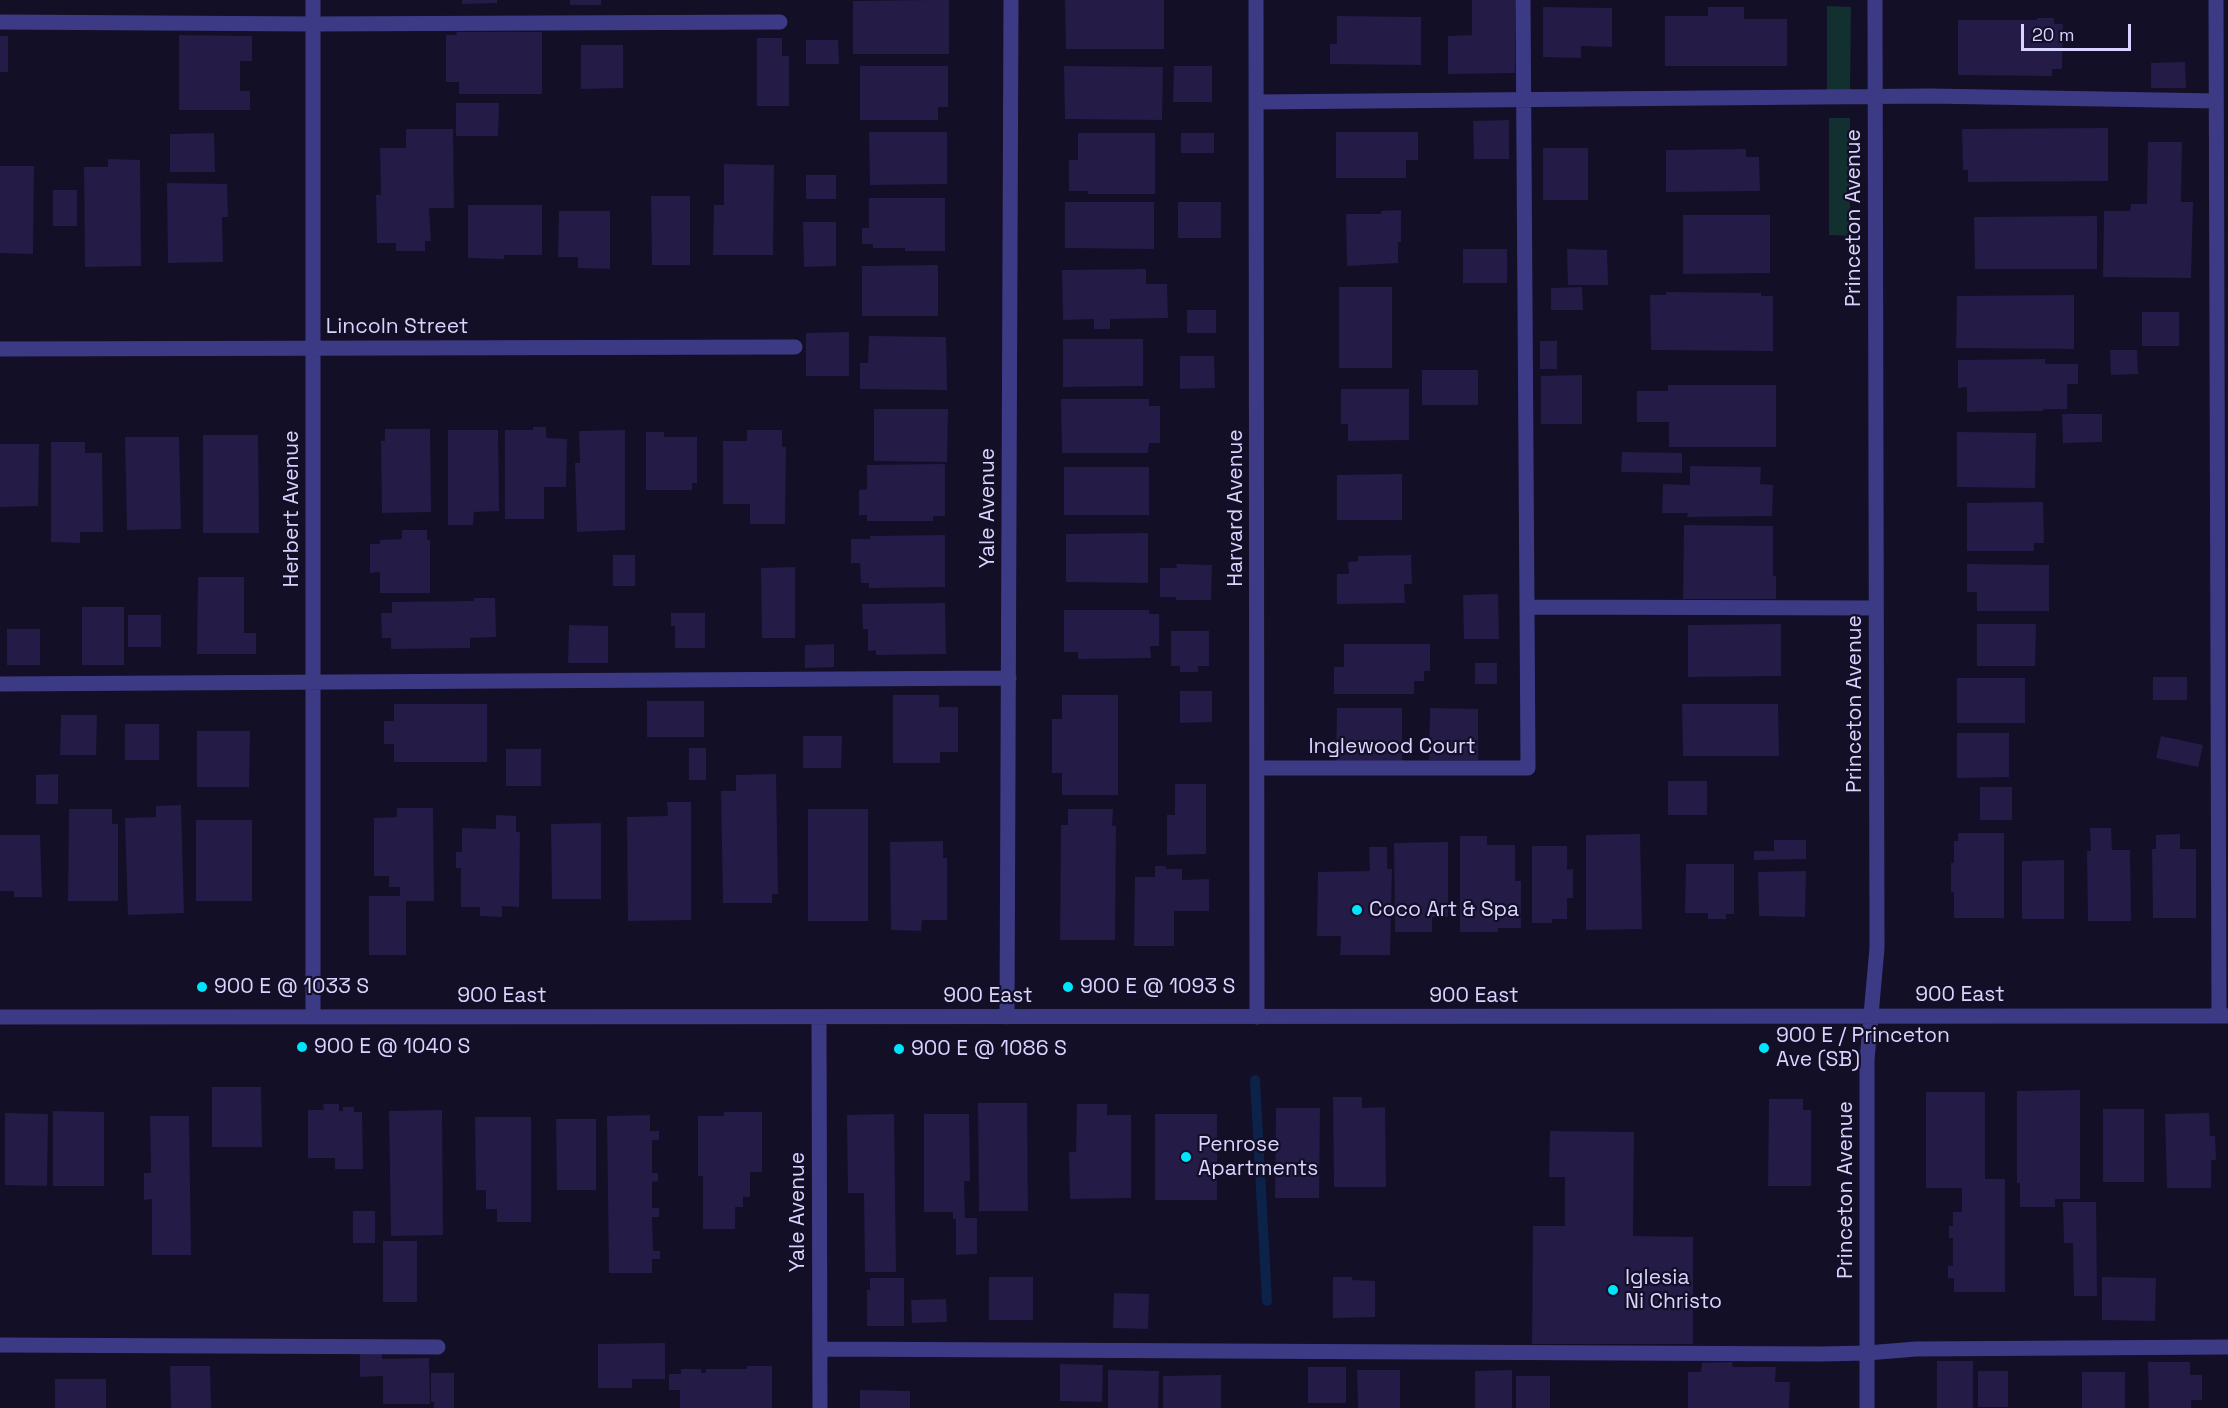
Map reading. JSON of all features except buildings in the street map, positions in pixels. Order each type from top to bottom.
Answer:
[{"type":"street","name":"Herbert Avenue","points":[[313,0],[313,1017]]},
{"type":"street","name":"Yale Avenue","points":[[1007,1017],[1011,0]]},
{"type":"street","name":"Harvard Avenue","points":[[1256,0],[1257,1017]]},
{"type":"street","points":[[1523,0],[1527,607],[1876,608]]},
{"type":"street","name":"Princeton Avenue","points":[[1867,1408],[1867,1060],[1877,948],[1875,0]]},
{"type":"street","points":[[2216,0],[2223,1016]]},
{"type":"street","points":[[0,22],[313,24],[780,21]]},
{"type":"street","points":[[1256,102],[1930,96],[2216,101]]},
{"type":"street","name":"Lincoln Street","points":[[0,349],[795,347]]},
{"type":"street","name":"Inglewood Court","points":[[1257,768],[1528,768],[1527,607]]},
{"type":"street","points":[[0,684],[1009,678]]},
{"type":"street","name":"900 East","points":[[0,1017],[2223,1016]]},
{"type":"street","name":"Yale Avenue","points":[[819,1017],[820,1408]]},
{"type":"street","points":[[0,1345],[438,1347]]},
{"type":"street","points":[[820,1349],[1867,1353],[1916,1349],[2228,1347]]},
{"type":"green space","points":[[1827,6],[1851,7],[1850,91],[1827,90]]},
{"type":"green space","points":[[1829,118],[1850,118],[1850,236],[1829,235]]},
{"type":"waterway","points":[[1255,1080],[1267,1301]]},
{"type":"place","name":"Coco Art & Spa","points":[[1357,910]]},
{"type":"place","name":"900 E @ 1033 S","points":[[202,987]]},
{"type":"place","name":"900 E @ 1093 S","points":[[1068,987]]},
{"type":"place","name":"900 E @ 1040 S","points":[[302,1047]]},
{"type":"place","name":"900 E / Princeton Ave (SB)","points":[[1764,1048]]},
{"type":"place","name":"900 E @ 1086 S","points":[[899,1049]]},
{"type":"place","name":"Penrose Apartments","points":[[1186,1157]]},
{"type":"place","name":"Iglesia Ni Christo","points":[[1613,1290]]}]
